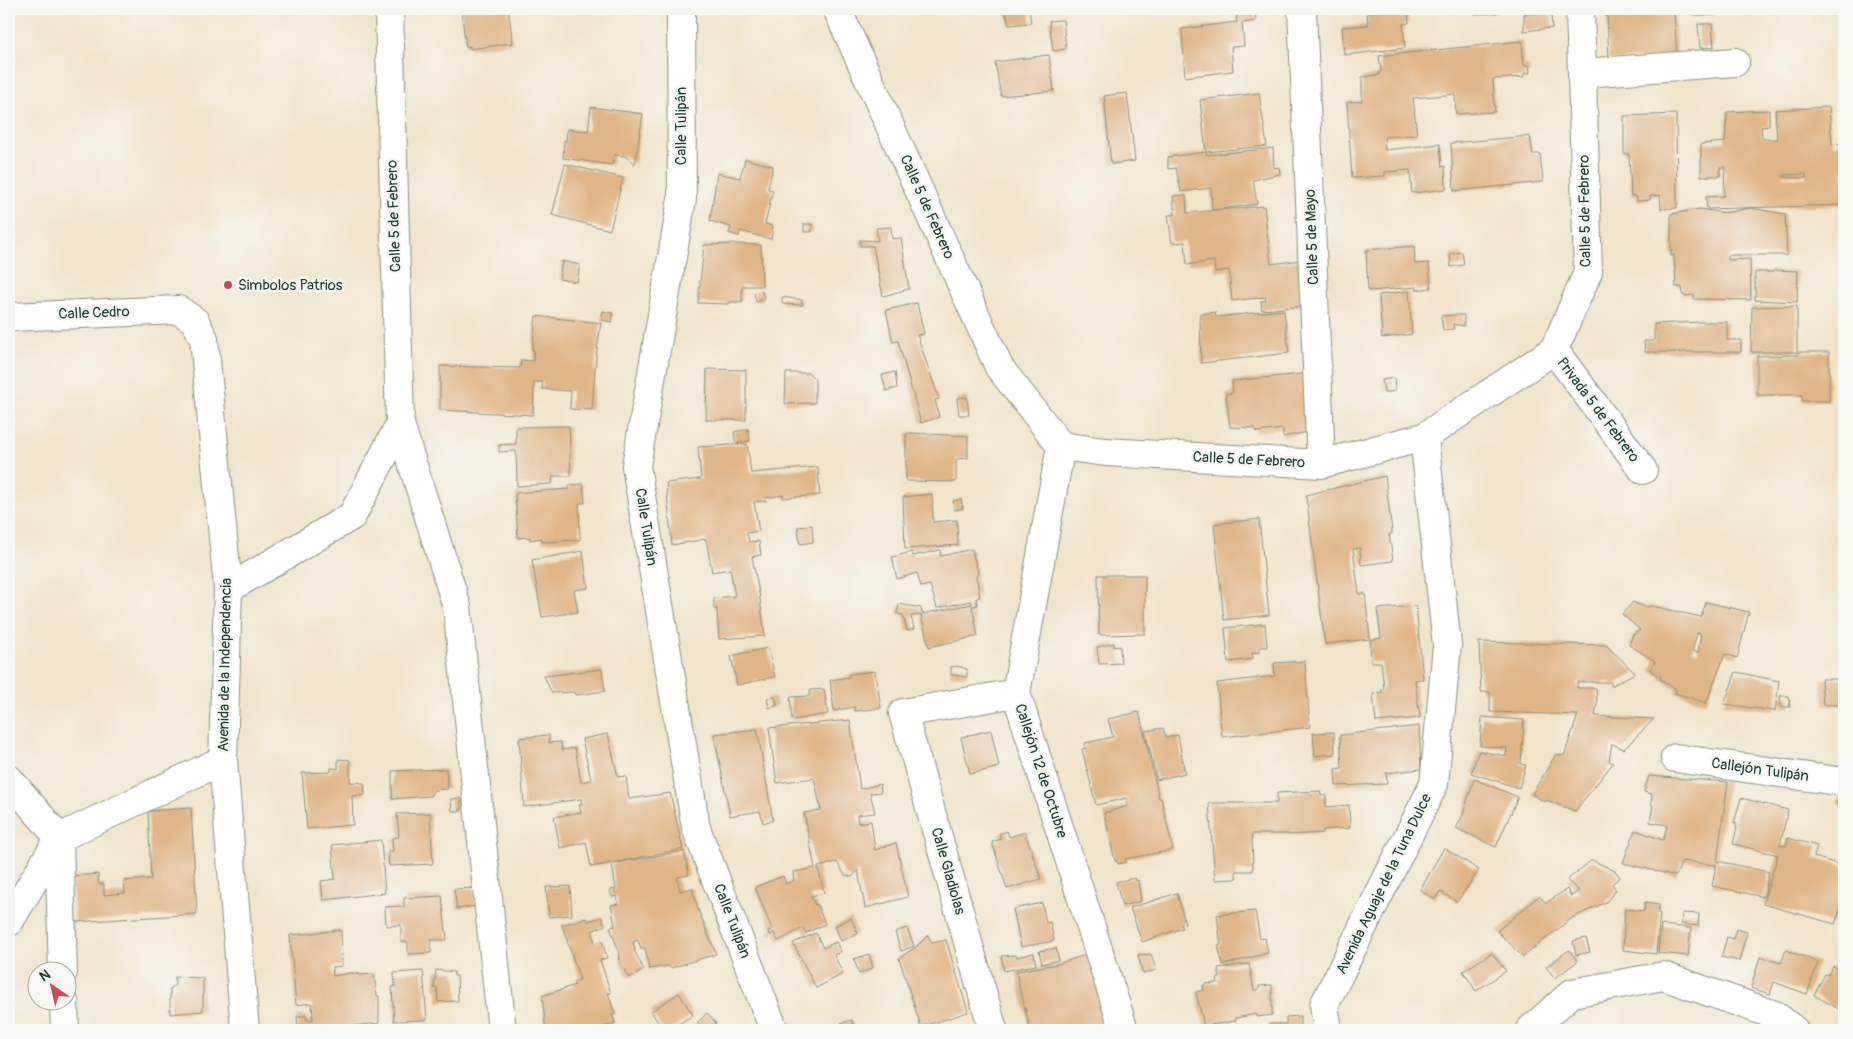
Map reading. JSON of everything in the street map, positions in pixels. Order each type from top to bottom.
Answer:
[{"type":"street","name":"Calle 5 de Febrero","points":[[389,9],[400,424]]},
{"type":"street","name":"Calle Tulipán","points":[[681,9],[682,200],[636,466],[696,828],[774,1030]]},
{"type":"street","name":"Calle 5 de Febrero","points":[[837,9],[999,367],[1061,446],[1105,452],[1322,464],[1424,437],[1554,350],[1588,272],[1580,9]]},
{"type":"street","name":"Calle 5 de Mayo","points":[[1302,9],[1322,464]]},
{"type":"street","points":[[1583,73],[1735,62]]},
{"type":"street","name":"Calle Cedro","points":[[9,317],[179,310]]},
{"type":"street","name":"Avenida de la Independencia","points":[[179,310],[195,321],[204,339],[228,589],[223,760],[245,1030]]},
{"type":"street","name":"Privada 5 de Febrero","points":[[1554,350],[1643,470]]},
{"type":"street","points":[[228,589],[352,516],[400,424]]},
{"type":"street","points":[[400,424],[457,607],[502,1030]]},
{"type":"street","name":"Avenida Aguaje de la Tuna Dulce","points":[[1328,1030],[1324,1005],[1434,784],[1447,645],[1424,437]]},
{"type":"street","name":"Callejón 12 de Octubre","points":[[1061,446],[1016,693],[1124,1030]]},
{"type":"street","name":"Calle Gladiolas","points":[[993,1030],[904,713],[1016,693]]},
{"type":"street","name":"Callejón Tulipán","points":[[1675,758],[1844,782]]},
{"type":"street","points":[[9,922],[60,838],[223,760]]},
{"type":"street","points":[[9,779],[60,838],[63,962]]},
{"type":"street","points":[[1530,1030],[1572,993],[1663,976],[1776,1016],[1794,1030]]},
{"type":"street","points":[[64,1012],[65,1030]]},
{"type":"building","points":[[461,9],[508,9],[513,43],[470,49],[470,46],[466,47]]},
{"type":"building","points":[[1005,9],[1029,9],[1031,23],[1009,25]]},
{"type":"building","points":[[1236,9],[1255,9],[1256,21],[1242,23],[1244,46],[1231,47],[1233,71],[1185,77],[1182,29],[1237,22]]},
{"type":"building","points":[[1367,9],[1408,9],[1409,23],[1403,24],[1405,48],[1344,55],[1342,27],[1368,25]]},
{"type":"building","points":[[1475,9],[1496,9],[1497,13],[1475,14]]},
{"type":"building","points":[[1674,9],[1677,56],[1609,60],[1607,13]]},
{"type":"building","points":[[1693,9],[1714,9],[1715,15],[1693,15]]},
{"type":"building","points":[[1551,12],[1552,28],[1524,31],[1524,14]]},
{"type":"building","points":[[1063,20],[1066,49],[1053,51],[1049,21]]},
{"type":"building","points":[[1698,24],[1712,24],[1714,47],[1700,48]]},
{"type":"building","points":[[1522,41],[1524,65],[1529,65],[1530,73],[1524,73],[1524,77],[1493,79],[1495,112],[1456,114],[1455,94],[1413,98],[1417,135],[1384,137],[1385,150],[1440,144],[1442,167],[1445,166],[1446,189],[1412,193],[1410,170],[1385,172],[1385,176],[1352,178],[1347,102],[1362,101],[1362,77],[1379,75],[1381,71],[1379,56]]},
{"type":"building","points":[[1049,55],[1054,91],[1001,96],[995,62]]},
{"type":"building","points":[[1127,93],[1135,161],[1111,164],[1104,96]]},
{"type":"building","points":[[1259,93],[1267,146],[1206,152],[1200,100]]},
{"type":"building","points":[[591,107],[643,114],[635,164],[625,156],[614,155],[612,165],[563,158],[567,129],[588,131]]},
{"type":"building","points":[[1829,107],[1832,145],[1844,143],[1844,205],[1707,209],[1706,197],[1724,196],[1725,167],[1720,167],[1720,176],[1701,176],[1701,144],[1725,142],[1727,112],[1769,110],[1769,126],[1761,127],[1762,139],[1777,139],[1775,110]],"holes":[[[1806,174],[1806,178],[1783,177],[1783,175]]]},
{"type":"building","points":[[1676,114],[1677,208],[1661,209],[1660,195],[1650,196],[1650,200],[1637,201],[1636,196],[1631,196],[1629,154],[1624,154],[1624,116]]},
{"type":"building","points":[[1530,136],[1533,154],[1540,154],[1543,182],[1454,191],[1451,143]]},
{"type":"building","points":[[1273,148],[1274,168],[1279,167],[1280,174],[1253,180],[1257,204],[1212,210],[1211,188],[1181,192],[1176,168],[1168,169],[1168,157],[1206,152],[1207,155]]},
{"type":"building","points":[[745,159],[773,166],[768,189],[773,190],[765,224],[773,226],[771,239],[740,231],[739,236],[729,233],[731,227],[710,221],[717,173],[740,178]]},
{"type":"building","points":[[565,164],[623,178],[610,230],[552,215]]},
{"type":"building","points":[[1186,195],[1187,213],[1264,206],[1271,264],[1302,260],[1305,306],[1262,310],[1261,301],[1266,301],[1265,297],[1232,301],[1229,270],[1215,272],[1214,261],[1187,265],[1185,242],[1172,243],[1168,215],[1175,215],[1173,196]]},
{"type":"building","points":[[1750,208],[1785,214],[1787,255],[1728,255],[1728,260],[1750,259],[1751,300],[1694,299],[1694,295],[1683,296],[1682,287],[1676,287],[1674,255],[1671,256],[1671,214],[1700,209],[1725,213]]},
{"type":"building","points":[[804,224],[812,224],[812,232],[804,232]]},
{"type":"building","points":[[891,227],[892,239],[901,238],[909,289],[883,296],[873,246],[860,246],[860,240],[878,241],[876,228]]},
{"type":"building","points":[[704,245],[761,245],[762,286],[742,286],[742,302],[730,302],[729,304],[698,303]]},
{"type":"building","points":[[1414,246],[1415,264],[1429,263],[1431,288],[1416,290],[1417,287],[1368,291],[1366,250]]},
{"type":"building","points":[[1462,252],[1464,265],[1451,267],[1450,254]]},
{"type":"building","points":[[562,261],[580,265],[577,282],[559,279]]},
{"type":"building","points":[[1774,270],[1798,271],[1797,302],[1755,300],[1755,272],[1773,272]]},
{"type":"building","points":[[762,291],[764,299],[756,302],[754,293]]},
{"type":"building","points":[[1409,291],[1412,334],[1382,338],[1379,295]]},
{"type":"building","points":[[782,297],[802,300],[802,305],[782,304]]},
{"type":"building","points":[[917,303],[924,334],[917,335],[939,399],[935,400],[939,417],[921,423],[898,341],[893,342],[886,310]]},
{"type":"building","points":[[1797,306],[1797,352],[1751,352],[1752,307]]},
{"type":"building","points":[[1284,310],[1289,353],[1201,363],[1200,314],[1215,312],[1216,317]]},
{"type":"building","points":[[603,311],[613,313],[612,322],[601,320]]},
{"type":"building","points":[[1464,315],[1464,326],[1453,324],[1454,329],[1443,330],[1441,316]]},
{"type":"building","points":[[536,316],[601,323],[592,410],[570,409],[571,391],[542,389],[543,382],[534,382],[533,415],[440,410],[440,366],[520,368],[521,360],[533,361],[534,350],[532,350]]},
{"type":"building","points":[[1727,322],[1727,340],[1741,340],[1741,352],[1645,352],[1644,341],[1654,341],[1654,324]]},
{"type":"building","points":[[1798,352],[1829,352],[1829,401],[1802,401],[1802,395],[1757,395],[1757,356],[1798,355]]},
{"type":"building","points":[[707,369],[746,370],[746,420],[706,420]]},
{"type":"building","points":[[895,372],[897,388],[886,391],[882,375]]},
{"type":"building","points":[[786,373],[809,373],[815,379],[815,403],[785,404]]},
{"type":"building","points":[[1312,373],[1318,430],[1283,437],[1283,429],[1256,432],[1255,428],[1230,427],[1226,394],[1233,393],[1232,381]]},
{"type":"building","points":[[1394,378],[1395,391],[1384,393],[1382,380]]},
{"type":"building","points":[[967,397],[969,415],[959,415],[957,398]]},
{"type":"building","points":[[569,426],[571,476],[553,476],[552,484],[517,486],[516,451],[499,452],[499,445],[516,444],[516,427]]},
{"type":"building","points":[[748,429],[750,441],[736,443],[734,432]]},
{"type":"building","points":[[906,434],[968,436],[968,458],[956,459],[956,482],[906,481]]},
{"type":"building","points":[[747,444],[751,473],[818,467],[820,495],[783,498],[783,495],[765,498],[766,501],[754,502],[759,531],[747,533],[749,542],[759,541],[761,555],[752,557],[765,636],[719,639],[717,609],[714,609],[714,598],[735,596],[730,569],[712,572],[706,539],[672,545],[666,483],[701,479],[698,447]]},
{"type":"building","points":[[1385,476],[1392,531],[1392,534],[1389,534],[1393,561],[1361,565],[1360,548],[1353,549],[1359,594],[1365,593],[1370,639],[1325,644],[1306,495]]},
{"type":"building","points":[[583,484],[585,503],[579,503],[580,540],[542,542],[542,538],[530,540],[530,537],[518,538],[515,493],[569,489],[569,485]]},
{"type":"building","points":[[932,494],[933,522],[957,520],[958,545],[905,549],[903,497]]},
{"type":"building","points":[[961,499],[963,508],[955,510],[953,501]]},
{"type":"building","points":[[1259,519],[1269,615],[1224,620],[1214,524]]},
{"type":"building","points":[[812,525],[813,542],[800,544],[798,527]]},
{"type":"building","points":[[972,549],[978,574],[976,576],[980,596],[976,599],[978,605],[972,606],[978,636],[929,647],[921,615],[911,616],[914,629],[907,631],[903,615],[897,614],[899,604],[921,608],[922,614],[972,604],[971,601],[937,608],[930,585],[921,587],[917,573],[897,579],[892,557],[912,552],[913,556],[940,550],[941,556]]},
{"type":"building","points":[[583,551],[588,588],[574,590],[578,612],[542,617],[532,560]]},
{"type":"building","points":[[1098,575],[1145,575],[1145,634],[1099,635]]},
{"type":"building","points":[[1633,602],[1645,607],[1652,606],[1701,617],[1706,602],[1749,612],[1737,658],[1725,654],[1706,703],[1675,693],[1676,689],[1660,679],[1661,676],[1650,670],[1655,661],[1629,645],[1633,635],[1640,630],[1622,614]],"holes":[[[1697,633],[1701,634],[1698,653],[1692,651]]]},
{"type":"building","points":[[1416,606],[1423,679],[1415,680],[1420,718],[1376,722],[1373,694],[1382,692],[1384,688],[1381,662],[1371,662],[1370,640],[1381,638],[1377,609]]},
{"type":"building","points":[[1265,624],[1267,647],[1259,647],[1259,652],[1252,653],[1253,659],[1228,662],[1225,628]]},
{"type":"building","points":[[1479,642],[1606,645],[1635,673],[1611,686],[1611,682],[1577,682],[1577,688],[1596,688],[1597,704],[1595,716],[1654,719],[1624,749],[1612,744],[1609,761],[1613,763],[1575,811],[1546,800],[1545,802],[1532,794],[1556,754],[1564,756],[1578,715],[1490,712],[1490,692],[1481,692]]},
{"type":"building","points":[[1114,643],[1114,647],[1120,646],[1121,663],[1099,664],[1097,647]]},
{"type":"building","points":[[768,648],[775,677],[737,685],[731,656]]},
{"type":"building","points":[[1305,661],[1310,727],[1222,737],[1217,683],[1275,676],[1274,663]]},
{"type":"building","points":[[957,666],[967,669],[967,677],[951,675],[951,667]]},
{"type":"building","points":[[602,669],[605,691],[575,695],[574,692],[552,693],[544,676]]},
{"type":"building","points":[[875,671],[881,708],[855,711],[854,707],[834,711],[830,680],[849,677],[849,674]]},
{"type":"building","points":[[1736,672],[1779,681],[1775,711],[1724,704]]},
{"type":"building","points":[[1821,679],[1844,679],[1844,705],[1823,705]]},
{"type":"building","points":[[824,689],[828,714],[792,720],[790,697],[810,696],[810,690]]},
{"type":"building","points":[[1780,696],[1789,696],[1790,707],[1781,707]]},
{"type":"building","points":[[775,697],[777,706],[769,708],[767,698]]},
{"type":"building","points":[[1139,712],[1173,850],[1125,859],[1126,862],[1118,864],[1115,861],[1104,813],[1128,806],[1127,798],[1096,805],[1082,749],[1086,748],[1085,743],[1113,737],[1108,719]]},
{"type":"building","points":[[1482,717],[1524,720],[1521,764],[1526,765],[1519,788],[1471,773],[1479,751],[1506,756],[1507,748],[1480,746]]},
{"type":"building","points":[[850,720],[860,789],[880,784],[881,792],[870,793],[875,813],[857,815],[858,823],[871,821],[875,850],[896,843],[908,897],[865,908],[858,870],[852,877],[845,875],[837,862],[818,867],[824,893],[811,896],[815,905],[817,904],[825,924],[806,933],[803,928],[778,941],[774,933],[770,935],[768,931],[772,929],[755,887],[783,876],[786,884],[794,880],[793,872],[815,868],[804,813],[821,810],[814,778],[777,783],[769,728]]},
{"type":"building","points":[[1419,726],[1421,769],[1386,773],[1387,784],[1336,786],[1335,769],[1342,768],[1340,735]]},
{"type":"building","points":[[1163,728],[1166,738],[1178,735],[1185,773],[1157,780],[1145,731]]},
{"type":"building","points":[[757,729],[773,820],[763,823],[760,811],[730,816],[714,734]]},
{"type":"building","points":[[991,730],[999,767],[970,774],[961,737]]},
{"type":"building","points":[[1334,732],[1335,754],[1315,756],[1313,733]]},
{"type":"building","points":[[608,734],[618,777],[626,776],[629,799],[670,793],[683,849],[591,867],[586,842],[560,848],[554,817],[581,812],[579,805],[582,804],[581,799],[524,807],[519,738],[549,735],[549,743],[561,742],[562,750],[575,748],[581,782],[591,780],[582,739]]},
{"type":"building","points":[[338,759],[350,760],[350,782],[364,783],[365,795],[352,796],[353,825],[307,829],[302,773],[331,772],[331,768],[338,769]]},
{"type":"building","points":[[446,769],[448,789],[434,790],[430,796],[392,799],[392,771]]},
{"type":"building","points":[[1649,776],[1728,782],[1717,861],[1769,872],[1764,897],[1712,886],[1716,865],[1682,861],[1676,876],[1623,863],[1635,830],[1663,840],[1666,830],[1667,825],[1650,822],[1653,805],[1651,805],[1652,794],[1644,792]]},
{"type":"building","points":[[1474,779],[1518,797],[1496,847],[1456,828],[1462,817]]},
{"type":"building","points":[[1844,788],[1844,807],[1837,804]]},
{"type":"building","points":[[1320,791],[1321,796],[1326,795],[1326,807],[1349,805],[1350,828],[1323,830],[1323,833],[1288,835],[1252,834],[1253,871],[1236,871],[1236,879],[1215,880],[1209,803],[1277,803],[1277,793]]},
{"type":"building","points":[[461,798],[461,811],[452,811],[451,799]]},
{"type":"building","points":[[1741,798],[1788,810],[1780,845],[1786,846],[1788,838],[1817,846],[1814,857],[1844,866],[1844,899],[1835,924],[1763,904],[1778,855],[1733,844],[1737,828],[1737,824],[1734,823]]},
{"type":"building","points":[[191,808],[197,914],[75,922],[71,876],[98,874],[99,884],[104,884],[104,895],[125,893],[124,881],[151,879],[148,811]]},
{"type":"building","points":[[430,813],[433,864],[389,866],[388,851],[393,851],[392,838],[399,837],[397,814]]},
{"type":"building","points":[[1007,831],[1009,837],[1025,832],[1041,879],[1007,889],[992,842],[1001,839],[999,834]]},
{"type":"building","points":[[381,840],[385,893],[323,900],[321,881],[335,879],[332,845]]},
{"type":"building","points":[[1444,848],[1479,870],[1457,902],[1440,891],[1435,899],[1420,890]]},
{"type":"building","points":[[684,851],[689,875],[677,877],[680,891],[692,888],[698,909],[716,954],[671,968],[668,966],[649,969],[645,948],[641,949],[638,940],[633,942],[634,950],[644,970],[629,978],[620,963],[619,952],[610,927],[615,926],[611,905],[618,904],[617,896],[612,897],[610,890],[616,889],[612,864]]},
{"type":"building","points":[[1592,860],[1615,871],[1620,877],[1612,884],[1616,890],[1606,902],[1572,918],[1523,957],[1497,931],[1539,896],[1546,903],[1567,889],[1571,896],[1579,891],[1567,880]]},
{"type":"building","points":[[1135,878],[1136,881],[1138,880],[1141,901],[1122,906],[1116,882]]},
{"type":"building","points":[[570,886],[572,915],[549,917],[546,887]]},
{"type":"building","points":[[473,888],[475,906],[457,909],[454,889]]},
{"type":"building","points":[[1177,893],[1185,923],[1181,924],[1183,928],[1142,942],[1130,908]]},
{"type":"building","points":[[442,896],[447,940],[430,940],[431,953],[408,954],[408,942],[401,942],[401,925],[386,926],[385,907],[400,906],[404,908],[404,898]]},
{"type":"building","points":[[1645,902],[1659,904],[1658,913],[1660,914],[1656,954],[1623,950],[1625,909],[1644,911]]},
{"type":"building","points":[[1042,903],[1046,923],[1050,922],[1054,941],[1021,947],[1013,909]]},
{"type":"building","points":[[1255,911],[1260,939],[1265,938],[1268,953],[1223,965],[1218,946],[1221,945],[1217,915]]},
{"type":"building","points":[[1682,913],[1699,914],[1698,926],[1681,924]]},
{"type":"building","points":[[602,917],[605,925],[592,931],[595,943],[602,941],[607,958],[600,960],[611,993],[608,993],[615,1014],[612,1015],[615,1023],[596,1030],[593,1028],[585,1030],[546,1030],[542,996],[575,985],[573,982],[580,980],[562,925],[587,918],[588,921]]},
{"type":"building","points":[[851,918],[858,934],[841,941],[835,926]]},
{"type":"building","points":[[1661,925],[1691,928],[1688,956],[1658,953]]},
{"type":"building","points":[[907,928],[914,946],[901,951],[895,932]]},
{"type":"building","points":[[1736,929],[1747,932],[1739,961],[1721,957],[1727,937],[1733,939]]},
{"type":"building","points":[[341,930],[342,966],[332,967],[333,976],[351,973],[361,975],[374,974],[377,996],[379,996],[379,1023],[342,1027],[342,1030],[298,1030],[297,1016],[307,1016],[307,1020],[313,1020],[312,1003],[296,1005],[290,935]]},
{"type":"building","points":[[816,933],[823,948],[836,942],[841,952],[834,955],[843,974],[816,988],[793,943]]},
{"type":"building","points":[[928,935],[932,943],[946,940],[968,1012],[921,1027],[899,958],[916,947]]},
{"type":"building","points":[[1586,938],[1590,952],[1576,955],[1573,941]]},
{"type":"building","points":[[1056,948],[1059,960],[1042,964],[1039,951]]},
{"type":"building","points":[[1569,950],[1578,961],[1555,978],[1546,967]]},
{"type":"building","points":[[1786,950],[1818,962],[1807,994],[1774,982],[1770,994],[1751,988],[1760,957],[1781,963]]},
{"type":"building","points":[[1034,953],[1036,965],[1004,971],[1001,956],[1016,955],[1017,957]]},
{"type":"building","points":[[1091,953],[1114,1030],[1030,1030],[1016,971],[1058,964]]},
{"type":"building","points":[[1492,953],[1506,971],[1476,991],[1463,971]]},
{"type":"building","points":[[869,954],[873,968],[859,974],[854,959]]},
{"type":"building","points":[[1151,954],[1156,970],[1143,974],[1138,955]]},
{"type":"building","points":[[1249,964],[1254,990],[1259,989],[1259,986],[1272,985],[1272,1015],[1257,1017],[1257,1014],[1235,1018],[1236,1021],[1204,1026],[1196,992],[1204,990],[1203,986],[1205,984],[1218,983],[1217,979],[1220,978],[1218,968]]},
{"type":"building","points":[[1833,966],[1844,972],[1844,1012],[1814,995],[1825,974],[1828,975]]},
{"type":"building","points":[[436,970],[454,972],[454,976],[457,976],[458,1001],[438,1002],[437,988],[434,988]]},
{"type":"building","points":[[423,971],[427,1020],[394,1021],[392,987],[395,987],[394,973]]},
{"type":"building","points":[[175,977],[203,978],[203,1011],[170,1014],[170,989],[175,985]]},
{"type":"building","points":[[679,993],[693,1015],[669,1030],[663,1030],[651,1011]]},
{"type":"building","points":[[707,1013],[716,1023],[708,1030],[704,1030],[697,1023]]},
{"type":"building","points":[[1300,1016],[1300,1030],[1269,1030],[1269,1024],[1286,1024],[1286,1017]]},
{"type":"building","points":[[852,1020],[855,1030],[827,1030],[842,1025],[841,1023]]},
{"type":"place","name":"Simbolos Patrios","points":[[228,285]]}]
